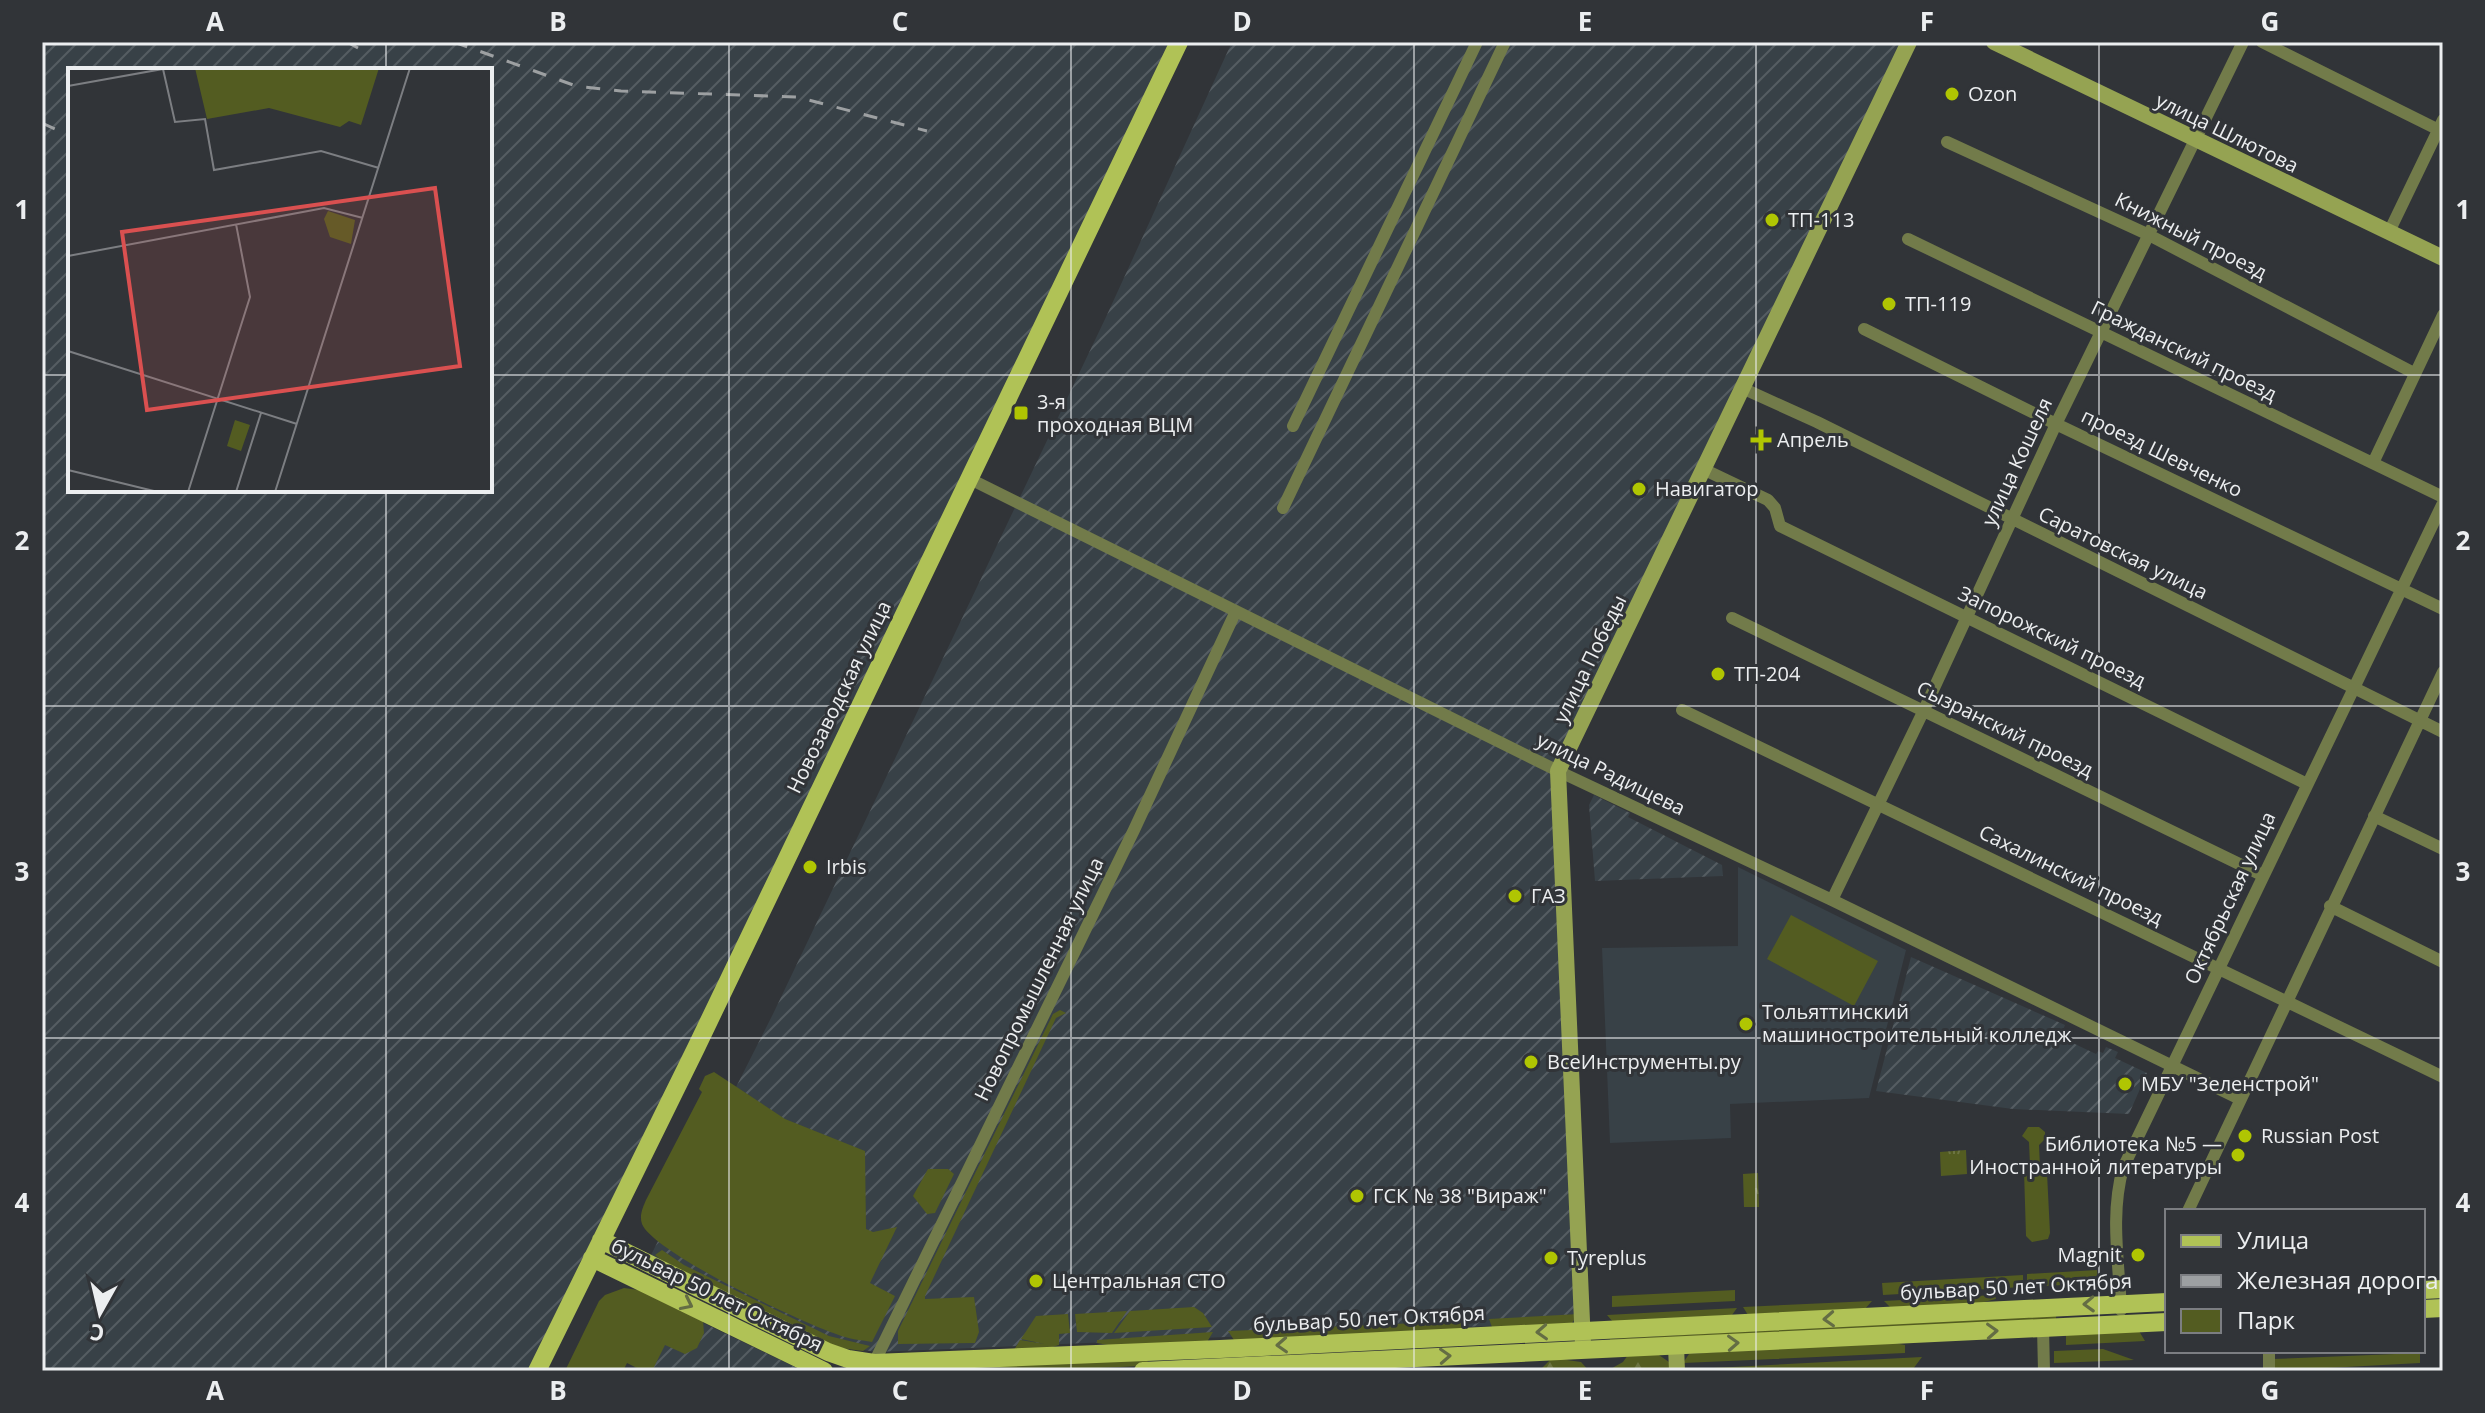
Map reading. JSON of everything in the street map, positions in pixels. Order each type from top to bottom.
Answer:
[{"type":"main road","name":"Новозаводская улица","points":[[537,1371],[1179,42]]},
{"type":"main road","name":"улица Победы","points":[[1583,1340],[1558,771],[1909,42]]},
{"type":"main road","name":"улица Шлютова","points":[[1994,42],[2443,258]]},
{"type":"main road","name":"бульвар 50 лет Октября","points":[[601,1240],[828,1352],[874,1363],[1166,1360],[1583,1340],[2165,1302]]},
{"type":"main road","name":"бульвар 50 лет Октября","points":[[592,1258],[824,1371]]},
{"type":"main road","points":[[644,1283],[640,1273],[655,1266]]},
{"type":"main road","name":"бульвар 50 лет Октября","points":[[1583,1340],[1676,1346],[2165,1322]]},
{"type":"main road","points":[[1676,1346],[1677,1371]]},
{"type":"main road","name":"бульвар 50 лет Октября","points":[[1143,1371],[1166,1360]]},
{"type":"street","points":[[1293,426],[1477,42]]},
{"type":"street","points":[[1283,508],[1505,42]]},
{"type":"street","name":"улица Кошеля","points":[[1832,900],[2147,234],[2243,42]]},
{"type":"street","points":[[2262,42],[2441,128],[2389,232]]},
{"type":"street","name":"Книжный проезд","points":[[1947,142],[2147,234],[2414,373]]},
{"type":"street","name":"Гражданский проезд","points":[[1908,239],[2443,497]]},
{"type":"street","points":[[2373,463],[2443,315]]},
{"type":"street","name":"проезд Шевченко","points":[[1864,329],[2443,609]]},
{"type":"street","name":"Саратовская улица","points":[[1742,388],[1817,422],[2443,732]]},
{"type":"street","name":"Запорожский проезд","points":[[1703,469],[1768,500],[1775,508],[1780,526],[2307,784]]},
{"type":"street","name":"улица Радищева","points":[[968,478],[1558,771],[1832,900],[2240,1099]]},
{"type":"street","name":"Октябрьская улица","points":[[2122,1324],[2116,1194],[2123,1168],[2443,503]]},
{"type":"street","name":"Новопромышленная улица","points":[[874,1363],[1134,830],[1236,611]]},
{"type":"street","name":"Сызранский проезд","points":[[1732,618],[2262,875]]},
{"type":"street","points":[[2189,1209],[2443,672]]},
{"type":"street","name":"Сахалинский проезд","points":[[1682,710],[2443,1077]]},
{"type":"street","points":[[2374,816],[2443,849]]},
{"type":"street","points":[[2330,906],[2443,962]]},
{"type":"street","points":[[2043,1328],[2044,1371]]},
{"type":"shaded area","points":[[42,42],[1179,42],[537,1371],[42,1371]]},
{"type":"shaded area","points":[[1232,42],[1904,42],[1553,773],[1576,1322],[877,1352],[835,1346],[651,1255],[773,1014],[1106,317]]},
{"type":"shaded area","points":[[1594,795],[1630,813],[1628,817],[1722,865],[1723,876],[1595,881],[1589,805]]},
{"type":"shaded area","name":"Тольяттинский машиностроительный колледж","points":[[1738,867],[1906,950],[1869,1098],[1730,1104],[1731,1138],[1610,1143],[1602,948],[1738,946]]},
{"type":"shaded area","points":[[1911,957],[2065,1025],[2060,1037],[2096,1054],[2098,1051],[2103,1053],[2106,1047],[2118,1052],[2115,1058],[2147,1073],[2129,1114],[2013,1109],[1876,1091]]},
{"type":"shaded area","points":[[664,1304],[803,1371],[633,1371]]},
{"type":"green space","points":[[1791,915],[1878,961],[1854,1006],[1767,959]]},
{"type":"green space","points":[[1060,1010],[1066,1013],[1056,1018],[925,1296],[925,1299],[974,1297],[979,1332],[975,1343],[898,1344],[898,1331],[1053,1014]]},
{"type":"green space","points":[[714,1072],[785,1119],[865,1151],[866,1229],[873,1232],[897,1227],[870,1283],[895,1296],[872,1342],[845,1337],[818,1327],[731,1286],[673,1252],[652,1237],[642,1224],[641,1215],[646,1200],[702,1092],[699,1089],[705,1076]]},
{"type":"green space","points":[[2028,1127],[2039,1127],[2045,1132],[2045,1139],[2039,1145],[2040,1167],[2047,1173],[2050,1233],[2048,1239],[2032,1242],[2026,1236],[2024,1171],[2030,1166],[2029,1142],[2022,1136]]},
{"type":"green space","points":[[1966,1150],[1967,1174],[1941,1176],[1940,1152]]},
{"type":"green space","points":[[928,1169],[948,1169],[954,1174],[935,1213],[927,1214],[913,1196]]},
{"type":"green space","points":[[1758,1173],[1759,1207],[1744,1207],[1743,1174]]},
{"type":"green space","points":[[662,1250],[684,1265],[829,1336],[870,1346],[863,1351],[833,1347],[679,1273],[655,1255]]},
{"type":"green space","points":[[2097,1270],[2098,1283],[2027,1287],[2027,1274]]},
{"type":"green space","points":[[2023,1275],[2023,1287],[1883,1295],[1882,1283]]},
{"type":"green space","points":[[624,1288],[639,1290],[703,1321],[704,1333],[697,1348],[685,1354],[665,1345],[652,1371],[643,1371],[627,1363],[623,1371],[565,1371],[599,1301],[605,1295]]},
{"type":"green space","points":[[1735,1290],[1735,1301],[1612,1307],[1612,1296]]},
{"type":"green space","points":[[1995,1295],[1996,1299],[1968,1306],[1892,1309],[1884,1301]]},
{"type":"green space","points":[[1872,1301],[1864,1310],[1748,1315],[1743,1307]]},
{"type":"green space","points":[[1194,1307],[1203,1313],[1212,1327],[1114,1333],[1130,1311]]},
{"type":"green space","points":[[1737,1308],[1732,1315],[1613,1322],[1607,1315]]},
{"type":"green space","points":[[1127,1311],[1112,1333],[1077,1332],[1075,1314]]},
{"type":"green space","points":[[1068,1314],[1070,1333],[1059,1334],[1059,1345],[1039,1351],[1014,1350],[1020,1340],[1045,1344],[1021,1339],[1036,1316]]},
{"type":"green space","points":[[1579,1314],[1571,1324],[1492,1327],[1489,1319]]},
{"type":"green space","points":[[2056,1314],[2056,1322],[1610,1341],[1610,1339]]},
{"type":"green space","points":[[1464,1321],[1465,1331],[1234,1340],[1228,1331]]},
{"type":"green space","points":[[2139,1331],[2145,1341],[2066,1345],[2066,1333]]},
{"type":"green space","points":[[1213,1332],[1207,1342],[1119,1347],[1097,1343],[1097,1340]]},
{"type":"green space","points":[[1883,1341],[1905,1345],[1905,1353],[1683,1363],[1689,1354]]},
{"type":"green space","points":[[2103,1349],[2134,1360],[2054,1363],[2054,1351]]},
{"type":"green space","points":[[1656,1353],[1669,1362],[1671,1371],[1607,1371],[1623,1362],[1628,1355]]},
{"type":"green space","points":[[2420,1353],[2420,1363],[2273,1371],[2273,1359]]},
{"type":"green space","points":[[1922,1357],[1913,1369],[1694,1371],[1694,1369]]},
{"type":"green space","points":[[1552,1358],[1581,1362],[1589,1371],[1539,1371]]},
{"type":"green space","points":[[1147,1359],[1148,1363],[1142,1366],[1034,1371],[894,1371]]},
{"type":"railway","points":[[347,42],[358,48]]},
{"type":"railway","points":[[454,42],[576,86],[621,91],[797,97],[927,131]]},
{"type":"railway","points":[[42,123],[68,135]]},
{"type":"place","name":"Ozon","points":[[1952,94]]},
{"type":"place","name":"ТП-113","points":[[1772,220]]},
{"type":"place","name":"ТП-119","points":[[1889,304]]},
{"type":"place","name":"3-я проходная ВЦМ","points":[[1021,413]]},
{"type":"place","name":"Апрель","points":[[1761,440]]},
{"type":"place","name":"Навигатор","points":[[1639,489]]},
{"type":"place","name":"ТП-204","points":[[1718,674]]},
{"type":"place","name":"Irbis","points":[[810,867]]},
{"type":"place","name":"ГАЗ","points":[[1515,896]]},
{"type":"place","name":"Тольяттинский машиностроительный колледж","points":[[1746,1024]]},
{"type":"place","name":"ВсеИнструменты.ру","points":[[1531,1062]]},
{"type":"place","name":"МБУ \"Зеленстрой\"","points":[[2125,1084]]},
{"type":"place","name":"Russian Post","points":[[2245,1136]]},
{"type":"place","name":"Библиотека №5 — Иностранной литературы","points":[[2238,1155]]},
{"type":"place","name":"ГСК № 38 \"Вираж\"","points":[[1357,1196]]},
{"type":"place","name":"Magnit","points":[[2138,1255]]},
{"type":"place","name":"Tyreplus","points":[[1551,1258]]},
{"type":"place","name":"Центральная СТО","points":[[1036,1281]]}]
